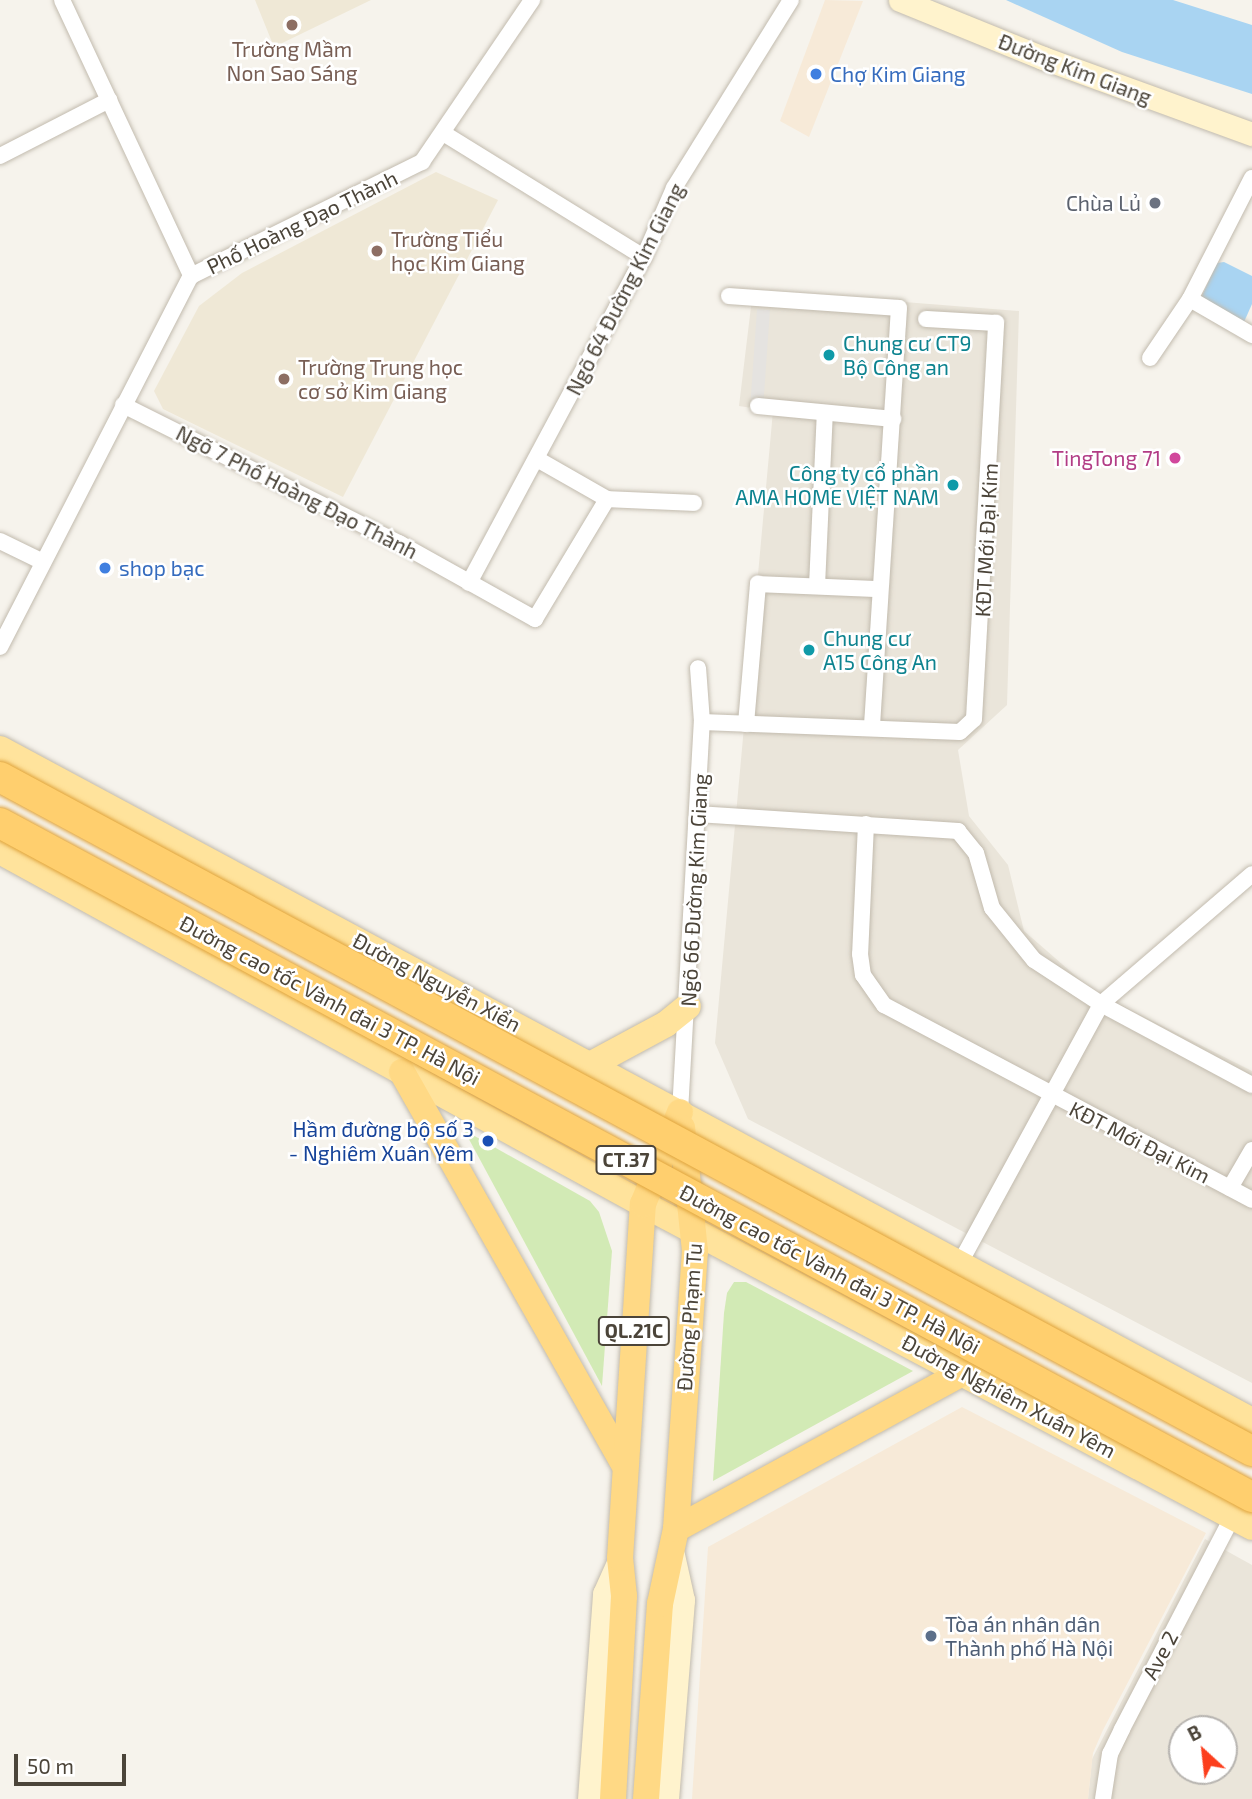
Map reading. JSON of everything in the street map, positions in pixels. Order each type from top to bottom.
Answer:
[{"type":"highway","name":"Đường cao tốc Vành đai 3 TP. Hà Nội","points":[[0,777],[1252,1451]]},
{"type":"highway","name":"Đường cao tốc Vành đai 3 TP. Hà Nội","points":[[0,825],[1246,1513]]},
{"type":"highway","points":[[402,1072],[625,1466]]},
{"type":"highway","name":"QL.21C","points":[[612,1799],[624,1596],[620,1558],[643,1204],[680,1112]]},
{"type":"highway","name":"Đường Phạm Tu","points":[[646,1799],[660,1604],[674,1542],[695,1230],[680,1112]]},
{"type":"highway","points":[[674,1542],[964,1372]]},
{"type":"main road","name":"Đường Kim Giang","points":[[900,0],[1043,58],[1252,134]]},
{"type":"main road","name":"Đường Nguyễn Xiển","points":[[0,749],[873,1214],[960,1263]]},
{"type":"main road","points":[[0,825],[248,965],[263,996]]},
{"type":"main road","points":[[0,850],[643,1204],[695,1230]]},
{"type":"main road","points":[[590,1065],[666,1024],[688,1006]]},
{"type":"main road","name":"Đường Nghiêm Xuân Yêm","points":[[695,1230],[964,1372],[1246,1513]]},
{"type":"main road","points":[[960,1263],[1252,1421]]},
{"type":"main road","name":"Đường Phạm Tu","points":[[667,1799],[683,1600],[674,1542]]},
{"type":"main road","points":[[589,1799],[604,1594],[620,1558]]},
{"type":"street","points":[[62,0],[191,276]]},
{"type":"street","name":"Phố Hoàng Đạo Thành","points":[[0,647],[191,276],[422,162],[532,0]]},
{"type":"street","name":"Ngõ 64 Đường Kim Giang","points":[[469,583],[644,257],[674,188],[791,0]]},
{"type":"street","points":[[0,156],[109,100]]},
{"type":"street","points":[[438,135],[644,257]]},
{"type":"street","points":[[1150,358],[1190,299],[1252,178]]},
{"type":"street","points":[[729,296],[899,309],[872,727]]},
{"type":"street","points":[[1190,299],[1252,335]]},
{"type":"street","name":"KĐT Mới Đại Kim","points":[[702,722],[960,732],[974,719],[978,706],[996,323],[926,319]]},
{"type":"street","name":"Ngõ 7 Phố Hoàng Đạo Thành","points":[[123,405],[399,543],[535,619],[607,499]]},
{"type":"street","points":[[758,406],[893,419]]},
{"type":"street","points":[[817,586],[825,413]]},
{"type":"street","points":[[537,459],[607,499],[694,503]]},
{"type":"street","points":[[0,541],[43,562]]},
{"type":"street","points":[[746,724],[758,583],[879,589]]},
{"type":"street","name":"Ngõ 66 Đường Kim Giang","points":[[680,1112],[702,722],[698,668]]},
{"type":"street","points":[[697,814],[958,831],[976,853],[992,908],[1034,960],[1101,1004],[1252,1085]]},
{"type":"street","name":"KĐT Mới Đại Kim","points":[[866,824],[863,975],[884,1005],[1050,1096],[1252,1200]]},
{"type":"street","points":[[1101,1004],[1252,874]]},
{"type":"street","name":"KĐT Mới Đại Kim","points":[[960,1263],[1101,1004]]},
{"type":"street","name":"KĐT Mới Đại Kim","points":[[1230,1188],[1252,1150]]},
{"type":"street","name":"Ave 2","points":[[1102,1799],[1110,1754],[1122,1729],[1246,1513]]},
{"type":"shaded area","name":"Trường Mầm Non Sao Sáng","points":[[255,0],[371,0],[274,47]]},
{"type":"shaded area","name":"Chợ Kim Giang","points":[[825,0],[863,1],[809,137],[780,121]]},
{"type":"shaded area","points":[[436,172],[498,200],[343,497],[163,409],[154,391],[199,306],[242,273]]},
{"type":"shaded area","points":[[753,290],[1019,311],[1007,705],[958,750],[969,816],[1008,865],[1024,931],[1093,991],[1252,1071],[1252,1383],[748,1119],[715,1043],[773,411],[739,406]]},
{"type":"shaded area","points":[[757,309],[770,310],[764,402],[751,401]]},
{"type":"shaded area","points":[[962,1407],[1206,1533],[1103,1730],[1093,1753],[1088,1799],[692,1799],[708,1547]]},
{"type":"shaded area","points":[[1205,1539],[1252,1565],[1252,1799],[1088,1799],[1092,1759]]},
{"type":"green space","points":[[464,1130],[590,1201],[599,1212],[612,1251],[602,1386]]},
{"type":"green space","points":[[734,1282],[746,1282],[913,1371],[713,1481],[724,1313],[727,1293]]},
{"type":"water","points":[[1006,0],[1173,0],[1252,25],[1252,94],[1122,52]]},
{"type":"water","points":[[1224,262],[1252,276],[1252,304],[1244,322],[1200,300],[1217,263]]},
{"type":"place","name":"Trường Mầm Non Sao Sáng","points":[[292,25]]},
{"type":"place","name":"Chợ Kim Giang","points":[[816,74]]},
{"type":"place","name":"Chùa Lủ","points":[[1155,203]]},
{"type":"place","name":"Trường Tiểu học Kim Giang","points":[[377,251]]},
{"type":"place","name":"Chung cư CT9 Bộ Công an","points":[[829,355]]},
{"type":"place","name":"Trường Trung học cơ sở Kim Giang","points":[[284,379]]},
{"type":"place","name":"TingTong 71","points":[[1175,458]]},
{"type":"place","name":"Công ty cổ phần AMA HOME VIỆT NAM","points":[[953,485]]},
{"type":"place","name":"shop bạc","points":[[105,568]]},
{"type":"place","name":"Chung cư A15 Công An","points":[[809,650]]},
{"type":"place","name":"Hầm đường bộ số 3 - Nghiêm Xuân Yêm","points":[[488,1141]]},
{"type":"place","name":"Tòa án nhân dân Thành phố Hà Nội","points":[[931,1636]]}]
